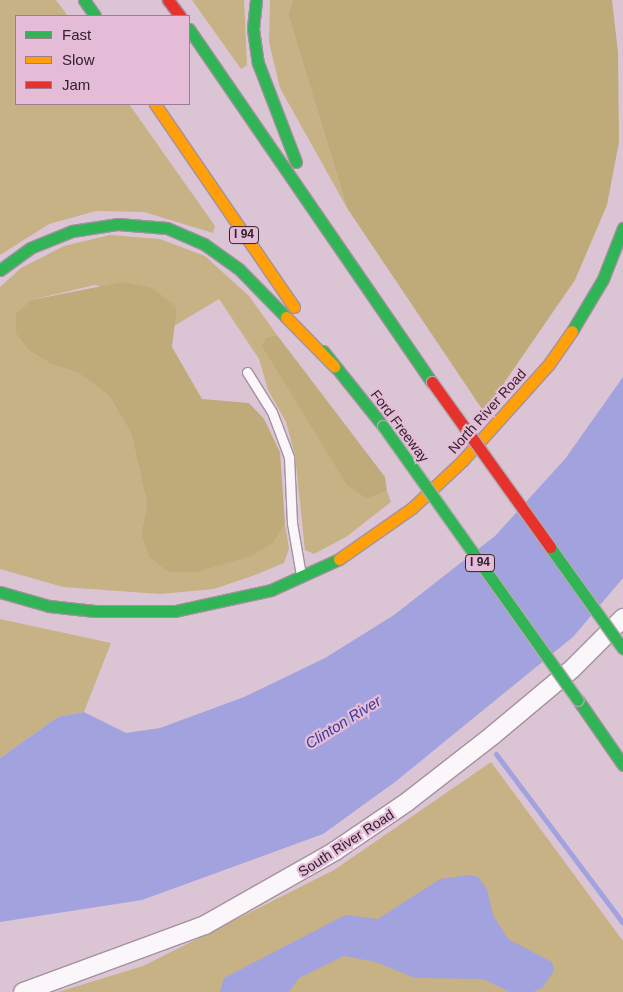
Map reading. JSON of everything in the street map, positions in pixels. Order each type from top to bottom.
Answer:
[{"type":"main road","points":[[84,0],[94,15]]},
{"type":"main road","points":[[168,0],[179,15]]},
{"type":"main road","points":[[256,0],[253,29],[258,63],[316,210]]},
{"type":"main road","points":[[190,30],[316,210],[432,382],[623,649]]},
{"type":"main road","name":"Ford Freeway","points":[[156,105],[334,366],[383,426],[623,765]]},
{"type":"main road","points":[[0,270],[30,248],[72,231],[118,224],[166,228],[204,244],[239,269],[334,366]]},
{"type":"main road","name":"North River Road","points":[[0,592],[49,606],[142,613],[222,604],[301,578],[373,538],[462,461],[576,327],[603,279],[623,228]]},
{"type":"street","name":"South River Road","points":[[23,992],[205,925],[335,851],[407,802],[493,735],[574,668],[623,618]]},
{"type":"lane","points":[[247,372],[272,412],[289,457],[292,523],[301,578]]},
{"type":"shaded area","points":[[0,0],[56,0],[67,15],[15,15],[15,105],[130,105],[215,226],[213,233],[144,212],[96,211],[49,224],[0,255]]},
{"type":"shaded area","points":[[192,0],[244,0],[247,65],[241,69]]},
{"type":"shaded area","points":[[270,0],[293,0],[288,14],[347,208],[280,88],[269,42]]},
{"type":"shaded area","points":[[293,0],[612,0],[618,53],[619,142],[607,205],[575,280],[484,412],[347,208],[288,14]]},
{"type":"shaded area","points":[[110,235],[160,239],[205,256],[249,296],[277,335],[267,337],[367,499],[387,491],[391,502],[346,537],[314,554],[305,550],[295,455],[286,422],[268,390],[259,359],[219,299],[174,326],[177,307],[95,285],[31,300],[16,334],[28,350],[51,364],[78,373],[109,396],[131,433],[147,504],[141,534],[274,542],[285,524],[289,549],[284,563],[255,575],[214,589],[160,594],[63,587],[0,569],[0,287],[21,268],[64,246]]},
{"type":"shaded area","points":[[123,282],[152,288],[177,307],[172,347],[202,399],[249,403],[264,419],[280,452],[285,524],[274,542],[251,556],[197,572],[169,572],[149,557],[141,534],[147,504],[131,433],[109,396],[78,373],[51,364],[28,350],[16,334],[16,314],[31,300]]},
{"type":"shaded area","points":[[277,335],[385,477],[387,491],[367,499],[347,485],[262,346],[267,337]]},
{"type":"shaded area","points":[[0,619],[111,643],[84,712],[58,717],[0,758]]},
{"type":"shaded area","points":[[491,762],[623,941],[623,992],[58,992],[143,966],[334,870]]},
{"type":"water","name":"Clinton River","points":[[623,377],[623,578],[573,637],[395,782],[323,834],[142,900],[0,922],[0,758],[58,717],[84,712],[126,733],[160,728],[244,697],[325,658],[394,615],[495,536],[565,459]]},
{"type":"water","points":[[470,875],[478,877],[487,889],[493,915],[508,939],[552,962],[554,971],[542,988],[533,992],[510,992],[483,979],[415,978],[376,962],[344,956],[299,978],[289,992],[220,992],[224,978],[345,915],[378,919],[440,879]]},
{"type":"waterway","points":[[496,754],[623,923]]},
{"type":"traffic: fast","points":[[84,0],[94,15]]},
{"type":"traffic: fast","points":[[256,0],[253,29],[258,63],[296,162]]},
{"type":"traffic: fast","points":[[190,30],[432,382]]},
{"type":"traffic: fast","points":[[0,270],[30,248],[72,231],[118,224],[167,228],[204,244],[239,269],[286,317]]},
{"type":"traffic: fast","points":[[572,331],[603,279],[623,228]]},
{"type":"traffic: fast","points":[[323,351],[383,426]]},
{"type":"traffic: fast","points":[[383,426],[578,700]]},
{"type":"traffic: fast","points":[[550,547],[623,649]]},
{"type":"traffic: fast","points":[[0,592],[49,606],[95,611],[175,611],[271,590],[339,559]]},
{"type":"traffic: fast","points":[[578,700],[623,765]]},
{"type":"traffic: slow","points":[[156,105],[294,307]]},
{"type":"traffic: slow","points":[[286,317],[334,366]]},
{"type":"traffic: slow","points":[[339,559],[412,508],[462,461],[549,364],[572,331]]},
{"type":"traffic: jam","points":[[168,0],[179,15]]},
{"type":"traffic: jam","points":[[432,382],[550,547]]}]
